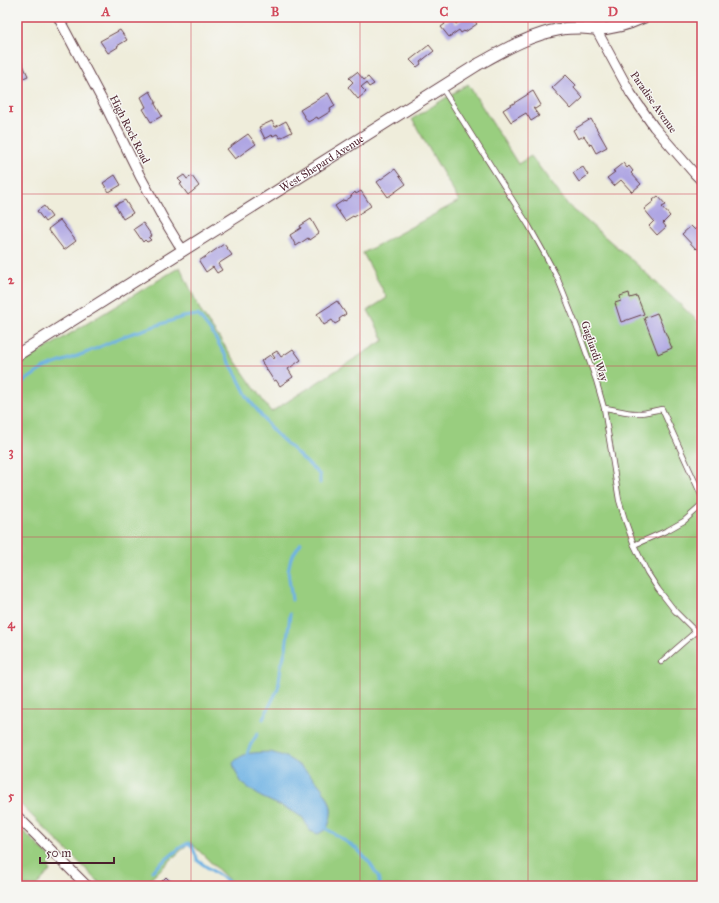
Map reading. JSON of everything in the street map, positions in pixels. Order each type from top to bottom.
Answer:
[{"type":"street","name":"High Rock Road","points":[[58,17],[108,111],[140,176],[183,250]]},
{"type":"street","name":"West Shepard Avenue","points":[[17,355],[501,51],[540,34],[562,29],[596,29],[619,26],[644,17]]},
{"type":"street","name":"Paradise Avenue","points":[[596,29],[631,94],[654,127],[702,181]]},
{"type":"street","points":[[17,816],[87,886]]},
{"type":"lane","name":"Gagliardi Way","points":[[442,88],[544,251],[557,277],[569,305],[596,380],[604,408],[619,500],[634,546],[647,572],[658,589],[675,611],[702,638]]},
{"type":"lane","points":[[604,408],[638,414],[662,409],[702,497]]},
{"type":"lane","points":[[634,546],[684,521],[702,505]]},
{"type":"lane","points":[[661,662],[702,626]]},
{"type":"green space","points":[[468,84],[518,164],[531,156],[568,205],[633,261],[702,325],[702,886],[235,886],[190,842],[143,886],[103,886],[17,801],[17,366],[180,267],[201,312],[271,412],[384,340],[368,310],[387,298],[363,253],[459,201],[412,119]]},
{"type":"green space","points":[[17,825],[54,861],[48,867],[51,870],[36,886],[17,886]]},
{"type":"water","points":[[270,752],[286,757],[297,764],[309,773],[324,791],[331,807],[331,816],[327,829],[318,834],[310,831],[303,818],[292,811],[261,797],[242,783],[236,773],[233,763],[241,756]]},
{"type":"building","points":[[465,17],[472,17],[477,24],[465,32],[464,31],[461,33],[459,30],[449,37],[441,27],[445,24],[444,22],[447,22],[452,18],[456,24]]},
{"type":"building","points":[[120,30],[127,40],[108,53],[100,41]]},
{"type":"building","points":[[429,45],[434,51],[420,62],[421,64],[417,67],[410,60]]},
{"type":"building","points":[[17,51],[28,76],[17,81]]},
{"type":"building","points":[[357,72],[364,80],[368,77],[374,84],[369,87],[366,83],[361,87],[366,92],[358,99],[348,87],[353,82],[349,78]]},
{"type":"building","points":[[566,75],[576,85],[574,88],[583,98],[571,109],[552,88]]},
{"type":"building","points":[[150,91],[162,116],[151,122],[143,109],[146,107],[141,97]]},
{"type":"building","points":[[533,91],[541,105],[535,109],[533,108],[539,116],[531,121],[526,113],[511,122],[503,110]]},
{"type":"building","points":[[328,93],[335,106],[330,109],[331,111],[318,119],[317,117],[308,122],[300,110]]},
{"type":"building","points":[[591,119],[607,147],[596,153],[584,136],[578,139],[573,130]]},
{"type":"building","points":[[272,121],[275,127],[286,121],[292,132],[280,138],[277,134],[265,139],[259,127]]},
{"type":"building","points":[[248,134],[256,144],[235,159],[227,149]]},
{"type":"building","points":[[623,163],[627,168],[629,166],[633,171],[631,173],[641,184],[632,192],[621,180],[614,186],[607,178]]},
{"type":"building","points":[[583,167],[588,175],[579,182],[573,173]]},
{"type":"building","points":[[395,169],[406,184],[388,197],[377,182]]},
{"type":"building","points":[[115,175],[121,185],[109,192],[103,183]]},
{"type":"building","points":[[184,175],[187,179],[192,176],[199,186],[188,195],[180,184],[182,183],[178,179]]},
{"type":"building","points":[[361,191],[371,206],[345,221],[335,206],[351,197],[355,192],[356,194]]},
{"type":"building","points":[[658,196],[666,205],[662,207],[670,216],[663,223],[666,227],[657,235],[649,226],[654,221],[644,209]]},
{"type":"building","points":[[125,200],[133,213],[123,219],[115,205]]},
{"type":"building","points":[[44,206],[52,217],[45,222],[37,211]]},
{"type":"building","points":[[311,219],[319,233],[296,246],[290,235]]},
{"type":"building","points":[[60,220],[76,241],[64,250],[48,229]]},
{"type":"building","points":[[143,223],[152,236],[149,238],[151,240],[147,242],[145,240],[143,242],[134,229]]},
{"type":"building","points":[[691,226],[695,230],[696,228],[702,234],[702,253],[697,248],[696,249],[682,234]]},
{"type":"building","points":[[224,244],[232,255],[218,264],[222,270],[217,273],[213,267],[206,272],[199,261]]},
{"type":"building","points":[[629,293],[630,298],[637,296],[644,314],[621,322],[615,303],[621,301],[620,296]]},
{"type":"building","points":[[337,301],[346,314],[335,324],[332,320],[324,325],[317,314]]},
{"type":"building","points":[[657,313],[672,348],[658,354],[644,318]]},
{"type":"building","points":[[293,349],[301,360],[288,369],[293,377],[280,386],[276,380],[274,381],[261,361],[270,355],[273,359],[275,358],[272,354],[277,351],[281,357]]},
{"type":"building","points":[[166,877],[173,884],[172,886],[157,886]]},
{"type":"waterway","points":[[17,386],[44,368],[88,352],[124,336],[183,317],[198,315],[213,334],[248,398],[273,431],[320,475],[320,483]]},
{"type":"waterway","points":[[292,600],[288,571],[291,558],[301,543]]},
{"type":"waterway","points":[[263,719],[278,689],[281,666],[286,649],[290,614]]},
{"type":"waterway","points":[[247,756],[249,747],[258,733]]},
{"type":"waterway","points":[[326,826],[327,829],[357,849],[369,862],[378,876],[380,886]]},
{"type":"waterway","points":[[152,871],[188,843],[192,846],[198,861],[235,886]]}]
